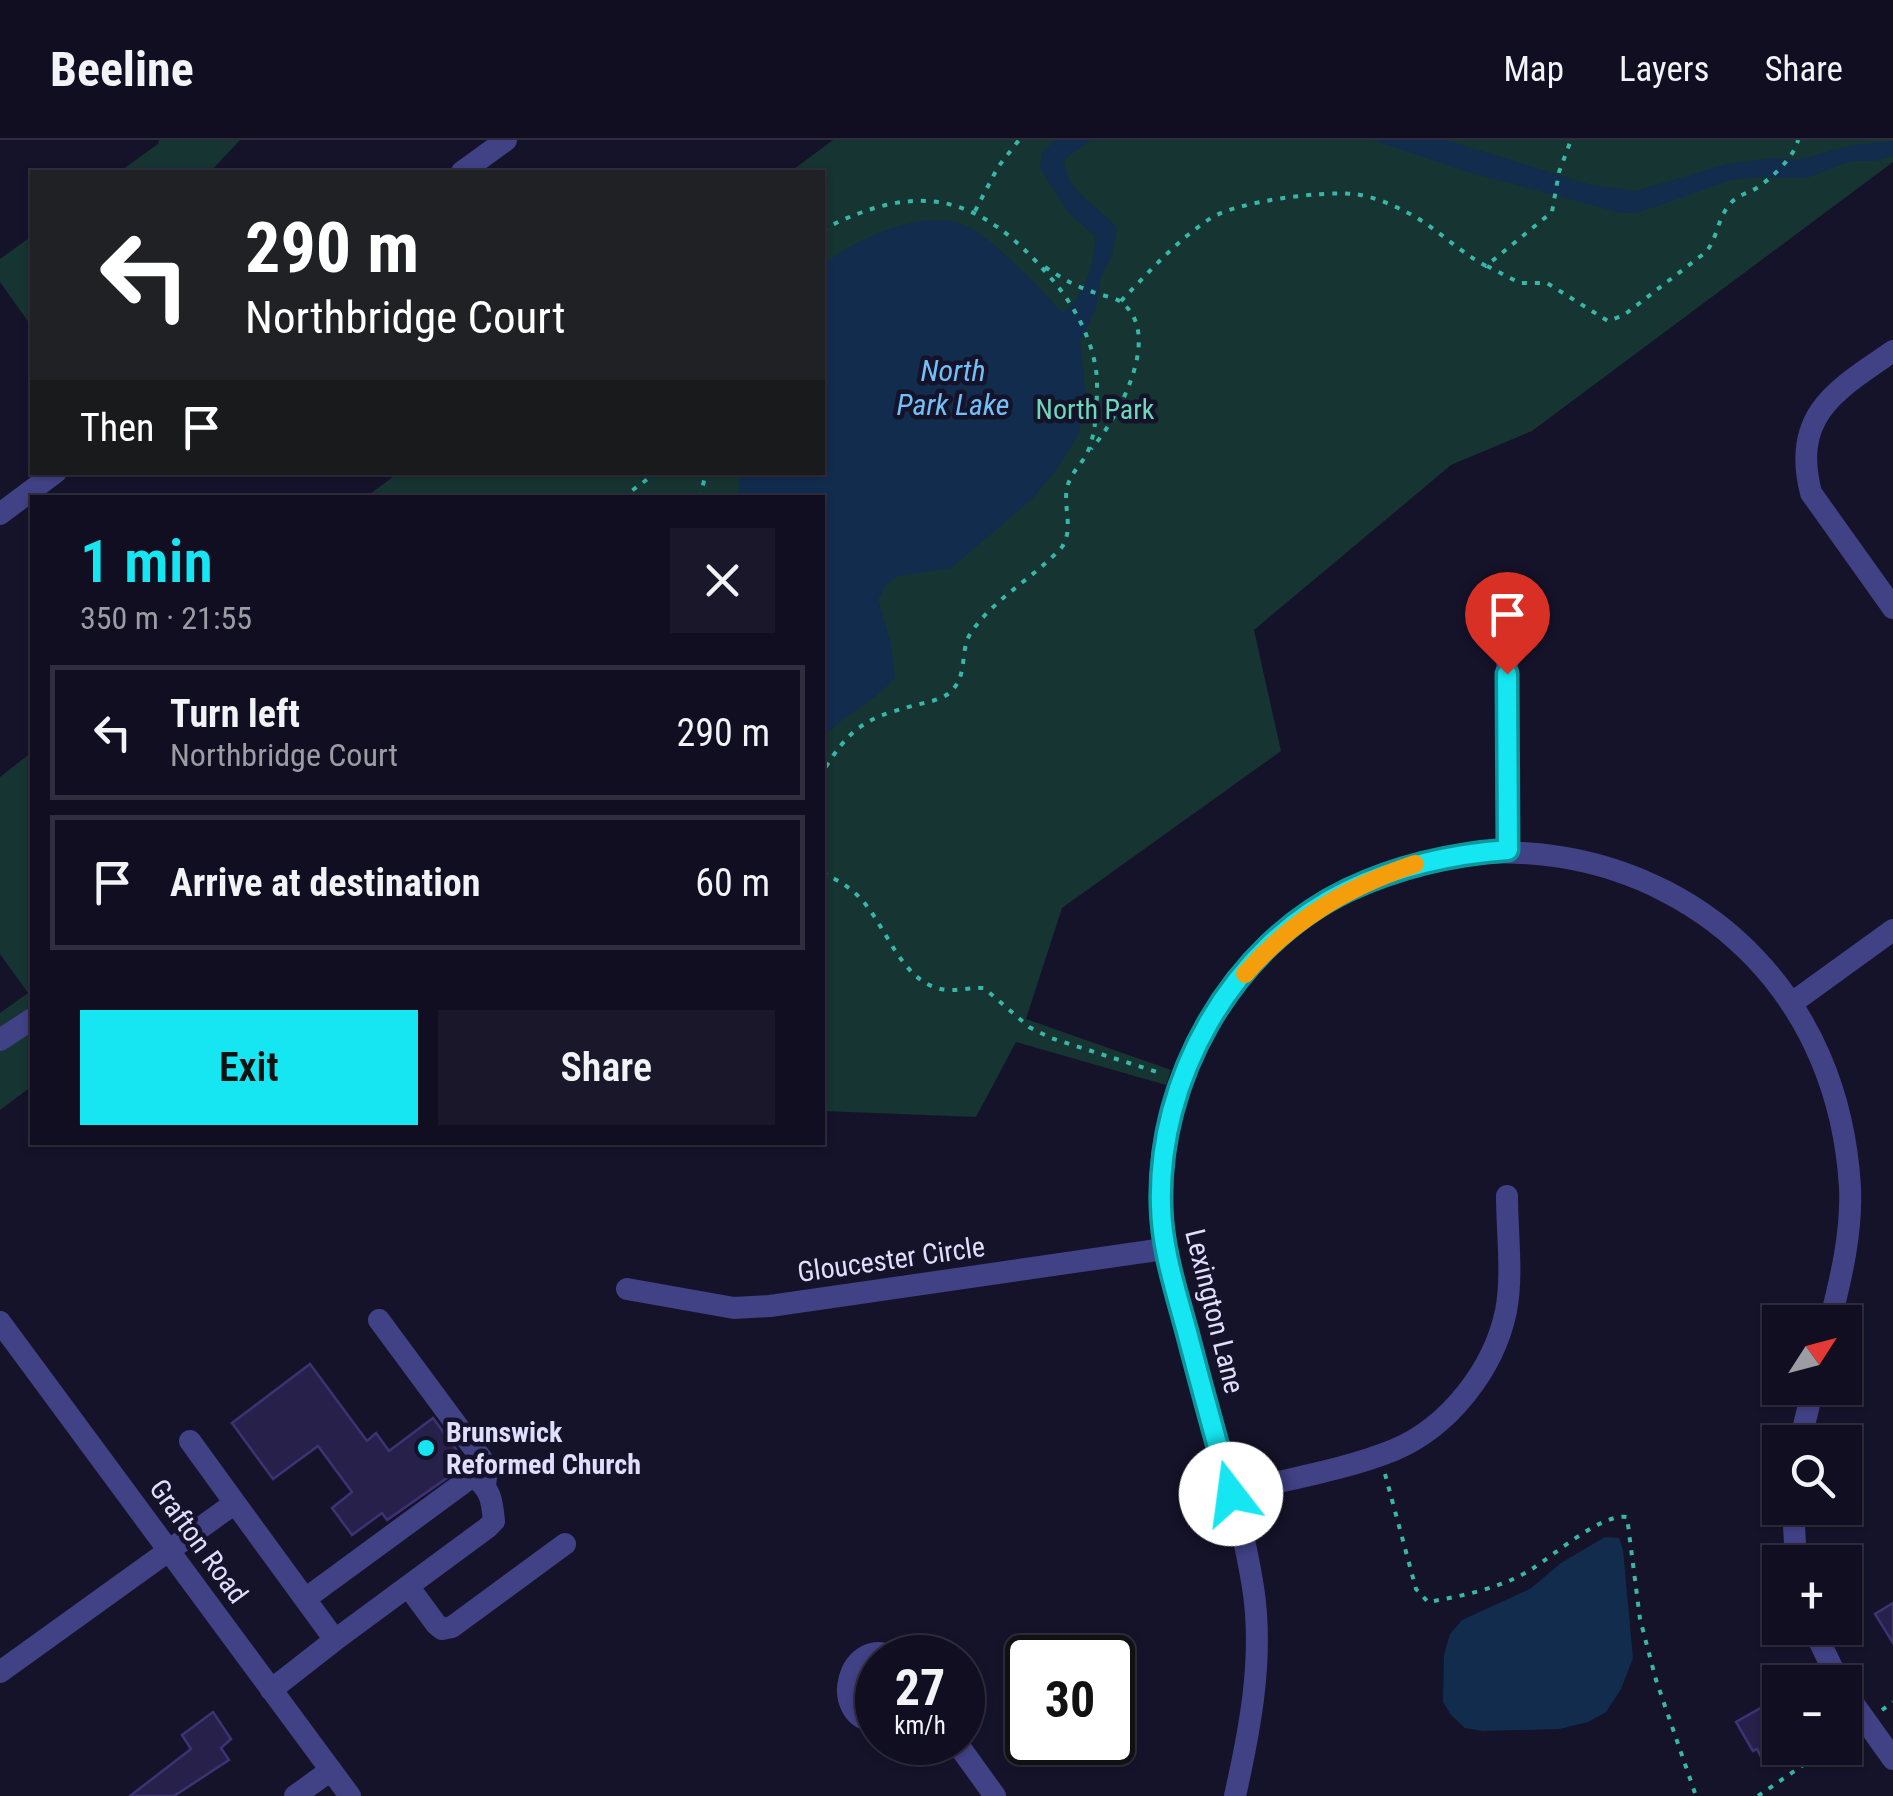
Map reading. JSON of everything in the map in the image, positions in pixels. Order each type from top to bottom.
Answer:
[{"type":"street","points":[[465,170],[506,140]]},
{"type":"street","points":[[1893,351],[1836,390],[1810,428],[1806,450],[1806,472],[1816,503],[1893,608]]},
{"type":"street","points":[[0,514],[52,475]]},
{"type":"street","points":[[1507,603],[1508,850]]},
{"type":"street","name":"Lexington Lane","points":[[1235,1796],[1249,1732],[1256,1634],[1254,1591],[1164,1249],[1162,1165],[1168,1120],[1180,1080],[1221,1002],[1275,940],[1344,892],[1424,861],[1508,850],[1595,863],[1673,896],[1742,946],[1792,1004],[1827,1072],[1846,1150],[1850,1192],[1848,1231],[1833,1305]]},
{"type":"street","points":[[1792,1004],[1893,930]]},
{"type":"street","points":[[0,1040],[30,1019]]},
{"type":"street","points":[[1231,1494],[1380,1455],[1410,1442],[1438,1422],[1470,1388],[1495,1347],[1505,1315],[1510,1282],[1507,1196]]},
{"type":"street","name":"Gloucester Circle","points":[[627,1290],[734,1308],[770,1306],[1164,1249]]},
{"type":"street","points":[[379,1320],[484,1462],[485,1485]]},
{"type":"street","name":"Grafton Road","points":[[0,1322],[350,1796]]},
{"type":"street","points":[[190,1441],[335,1640]]},
{"type":"street","points":[[271,1690],[494,1521],[491,1496],[485,1485],[474,1477],[466,1480],[305,1600]]},
{"type":"street","points":[[0,1672],[235,1503]]},
{"type":"street","points":[[408,1586],[436,1624],[442,1629],[452,1627],[565,1544]]},
{"type":"street","points":[[855,1664],[846,1681],[855,1711]]},
{"type":"street","points":[[1862,1716],[1893,1759]]},
{"type":"street","points":[[973,1765],[995,1796]]},
{"type":"street","points":[[296,1796],[330,1770]]},
{"type":"path","points":[[976,211],[998,167],[1019,140]]},
{"type":"path","points":[[1486,266],[1552,212],[1559,172],[1571,140]]},
{"type":"path","points":[[1122,301],[1170,252],[1214,216],[1261,202],[1356,194],[1407,212],[1447,243],[1520,283],[1547,283],[1559,288],[1608,322],[1635,308],[1706,252],[1716,239],[1727,207],[1738,196],[1759,187],[1796,151],[1798,140]]},
{"type":"path","points":[[825,229],[861,212],[896,204],[934,202],[976,211],[1067,282],[1122,301],[1137,324],[1139,348],[1118,412],[1070,479],[1066,491],[1067,540],[971,632],[960,679],[953,688],[941,698],[880,714],[862,724],[825,768]]},
{"type":"path","points":[[1037,262],[1071,306],[1088,340],[1097,378],[1088,453]]},
{"type":"path","points":[[626,495],[653,475]]},
{"type":"path","points":[[825,874],[843,882],[862,900],[924,982],[950,991],[984,988],[1029,1028],[1180,1080]]},
{"type":"path","points":[[1380,1455],[1416,1589],[1428,1602],[1508,1582],[1596,1526],[1613,1518],[1627,1518],[1640,1618],[1656,1680],[1696,1796]]},
{"type":"path","points":[[1758,1796],[1803,1765]]},
{"type":"green space","points":[[159,140],[240,140],[212,170],[122,170]]},
{"type":"green space","name":"North Park","points":[[833,140],[1893,140],[1893,162],[1532,431],[1451,465],[1254,630],[1281,751],[1062,908],[1026,1019],[1171,1070],[1166,1085],[1016,1042],[976,1117],[825,1111],[825,495],[369,495],[395,475],[825,475],[825,170],[793,170]]},
{"type":"green space","points":[[30,237],[30,324],[0,282],[0,259]]},
{"type":"green space","points":[[30,754],[30,1088],[0,1110],[0,1013],[28,993],[0,954],[0,777]]},
{"type":"water","name":"North Park Lake","points":[[1055,140],[1090,140],[1064,160],[1066,171],[1076,190],[1117,228],[1112,255],[1100,280],[1096,309],[1080,342],[1086,400],[1079,433],[1057,469],[1031,500],[951,568],[898,576],[885,586],[878,600],[891,644],[895,677],[825,736],[825,495],[738,495],[741,475],[825,475],[825,263],[852,246],[908,224],[946,220],[962,224],[1000,250],[1062,313],[1070,307],[1087,279],[1095,236],[1068,212],[1040,168],[1042,153]]},
{"type":"water","points":[[1373,140],[1446,140],[1591,185],[1636,191],[1727,164],[1775,158],[1797,160],[1853,145],[1893,141],[1893,156],[1852,161],[1806,178],[1731,180],[1637,213],[1622,213],[1464,171]]},
{"type":"water","points":[[1605,1537],[1619,1538],[1623,1550],[1633,1658],[1621,1689],[1606,1712],[1588,1722],[1559,1729],[1465,1728],[1443,1702],[1444,1655],[1450,1634],[1462,1620],[1530,1589],[1561,1563]]},
{"type":"building","name":"Brunswick Reformed Church","points":[[310,1364],[367,1441],[376,1433],[389,1451],[433,1418],[467,1464],[387,1520],[382,1513],[352,1535],[332,1508],[352,1492],[318,1446],[273,1479],[232,1423]]},
{"type":"building","points":[[1893,1603],[1893,1643],[1875,1614]]},
{"type":"building","points":[[1762,1707],[1762,1759],[1757,1749],[1753,1751],[1736,1722]]},
{"type":"building","points":[[213,1712],[231,1739],[221,1748],[229,1760],[174,1796],[130,1796],[191,1749],[182,1735]]},
{"type":"slow traffic","points":[[1245,974],[1275,940],[1309,914],[1344,892],[1415,864]]},
{"type":"place","name":"Brunswick Reformed Church","points":[[426,1448]]},
{"type":"route","points":[[1231,1494],[1164,1249],[1162,1165],[1168,1120],[1180,1080],[1221,1002],[1275,940],[1309,914],[1344,892],[1424,861],[1508,850],[1507,674]]}]
